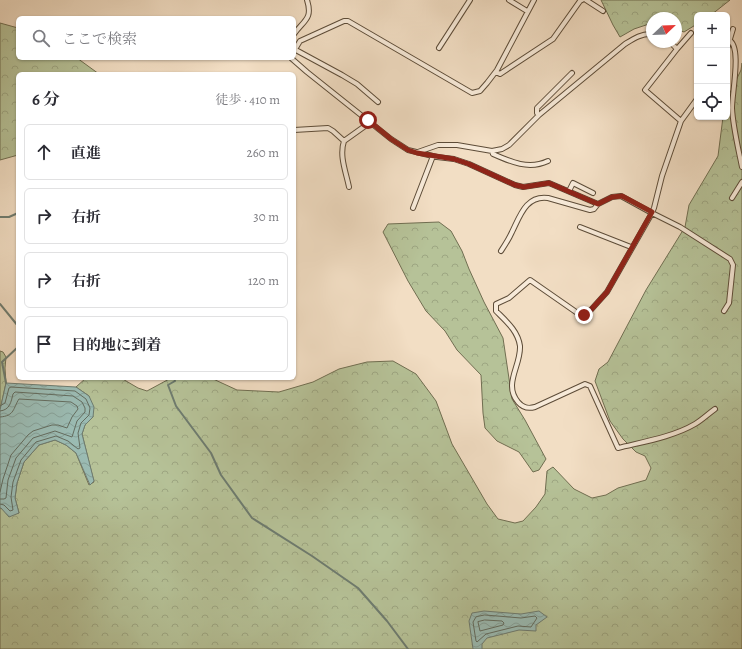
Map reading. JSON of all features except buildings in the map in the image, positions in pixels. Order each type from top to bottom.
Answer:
[{"type":"lane","points":[[296,32],[308,18],[309,7],[307,0]]},
{"type":"lane","points":[[439,48],[470,0]]},
{"type":"lane","points":[[509,0],[527,12]]},
{"type":"lane","points":[[296,47],[300,41],[344,21],[348,21],[472,93],[480,91],[496,72],[534,0]]},
{"type":"lane","points":[[496,72],[500,74],[553,39],[582,0]]},
{"type":"lane","points":[[586,0],[603,11]]},
{"type":"lane","points":[[730,37],[733,29]]},
{"type":"lane","points":[[681,121],[645,90],[691,33]]},
{"type":"lane","points":[[417,153],[438,145],[475,147],[492,151],[502,149],[509,145],[539,115],[625,44],[635,38],[646,34]]},
{"type":"lane","points":[[730,40],[733,41],[736,46],[737,69],[732,107],[735,134],[742,166]]},
{"type":"lane","points":[[296,51],[357,84],[378,102]]},
{"type":"lane","points":[[293,60],[391,139],[408,150],[432,156],[454,159],[469,164],[515,185],[524,187],[549,183],[598,204]]},
{"type":"lane","points":[[539,115],[536,113],[537,108],[572,73]]},
{"type":"lane","points":[[694,103],[681,121],[662,176],[652,212],[607,292],[589,312],[584,315],[576,312],[530,280],[509,298],[496,304],[496,311],[514,329],[520,345],[519,356],[512,382],[513,393],[522,406],[530,408],[585,384],[590,386],[618,448],[658,439],[679,431],[695,424],[715,409]]},
{"type":"lane","points":[[349,186],[342,155],[342,147],[344,142],[365,126],[368,120]]},
{"type":"lane","points":[[296,130],[328,128],[344,142]]},
{"type":"lane","points":[[492,151],[493,154],[519,165],[548,161]]},
{"type":"lane","points":[[413,208],[432,156]]},
{"type":"lane","points":[[732,198],[742,182]]},
{"type":"lane","points":[[569,191],[573,183],[593,193]]},
{"type":"lane","points":[[501,251],[522,211],[529,203],[543,197],[594,210],[598,204],[612,197],[622,196],[680,227],[730,259],[733,265],[729,303],[724,311]]},
{"type":"lane","points":[[580,227],[631,247]]},
{"type":"green space","points":[[601,0],[730,0],[715,12],[694,12],[694,26],[684,32],[682,31],[682,12],[646,12],[646,25],[634,29],[620,37]]},
{"type":"green space","points":[[0,23],[16,27],[16,60],[80,60],[96,72],[16,72],[16,156],[0,160]]},
{"type":"green space","points":[[742,63],[742,649],[0,649],[0,508],[19,513],[15,498],[17,483],[24,462],[39,445],[55,440],[66,445],[76,453],[89,485],[94,482],[82,434],[85,425],[93,417],[89,396],[76,387],[84,380],[124,380],[138,388],[147,391],[167,380],[215,380],[237,390],[279,392],[313,382],[339,369],[367,362],[393,361],[416,374],[436,401],[452,444],[487,504],[498,519],[515,523],[523,521],[536,507],[545,494],[547,471],[553,467],[574,489],[592,498],[606,495],[618,488],[646,480],[651,468],[645,456],[636,452],[623,439],[610,421],[595,381],[599,369],[608,362],[646,290],[685,227],[689,205],[718,156],[723,120],[730,120],[730,93],[741,70]]},
{"type":"green space","points":[[439,222],[451,231],[462,251],[484,302],[503,338],[512,399],[546,459],[539,470],[533,472],[519,452],[497,441],[485,428],[481,375],[457,350],[445,331],[426,311],[408,281],[383,232],[388,224]]},
{"type":"green space","points":[[0,351],[3,352],[6,357],[6,383],[0,410]]},
{"type":"water","points":[[6,383],[76,387],[89,396],[94,407],[93,417],[85,425],[82,434],[94,481],[90,485],[76,453],[66,445],[55,440],[39,445],[24,462],[17,483],[15,498],[19,513],[9,517],[0,508],[0,410]]},
{"type":"water","points":[[484,611],[521,614],[539,611],[547,617],[536,625],[536,631],[519,630],[487,638],[482,644],[482,649],[473,649],[469,621],[472,613]]},
{"type":"waterway","points":[[0,217],[9,217],[16,214]]},
{"type":"waterway","points":[[0,304],[16,324]]},
{"type":"waterway","points":[[6,383],[2,362],[16,349]]},
{"type":"waterway","points":[[175,380],[168,385],[176,406],[211,453],[221,475],[252,518],[312,556],[358,588],[387,621],[408,649]]},
{"type":"route","points":[[368,120],[391,139],[408,150],[432,156],[454,159],[469,164],[515,185],[524,187],[549,183],[598,204],[612,197],[622,196],[652,212],[611,282],[607,292],[589,312],[584,315]]}]
